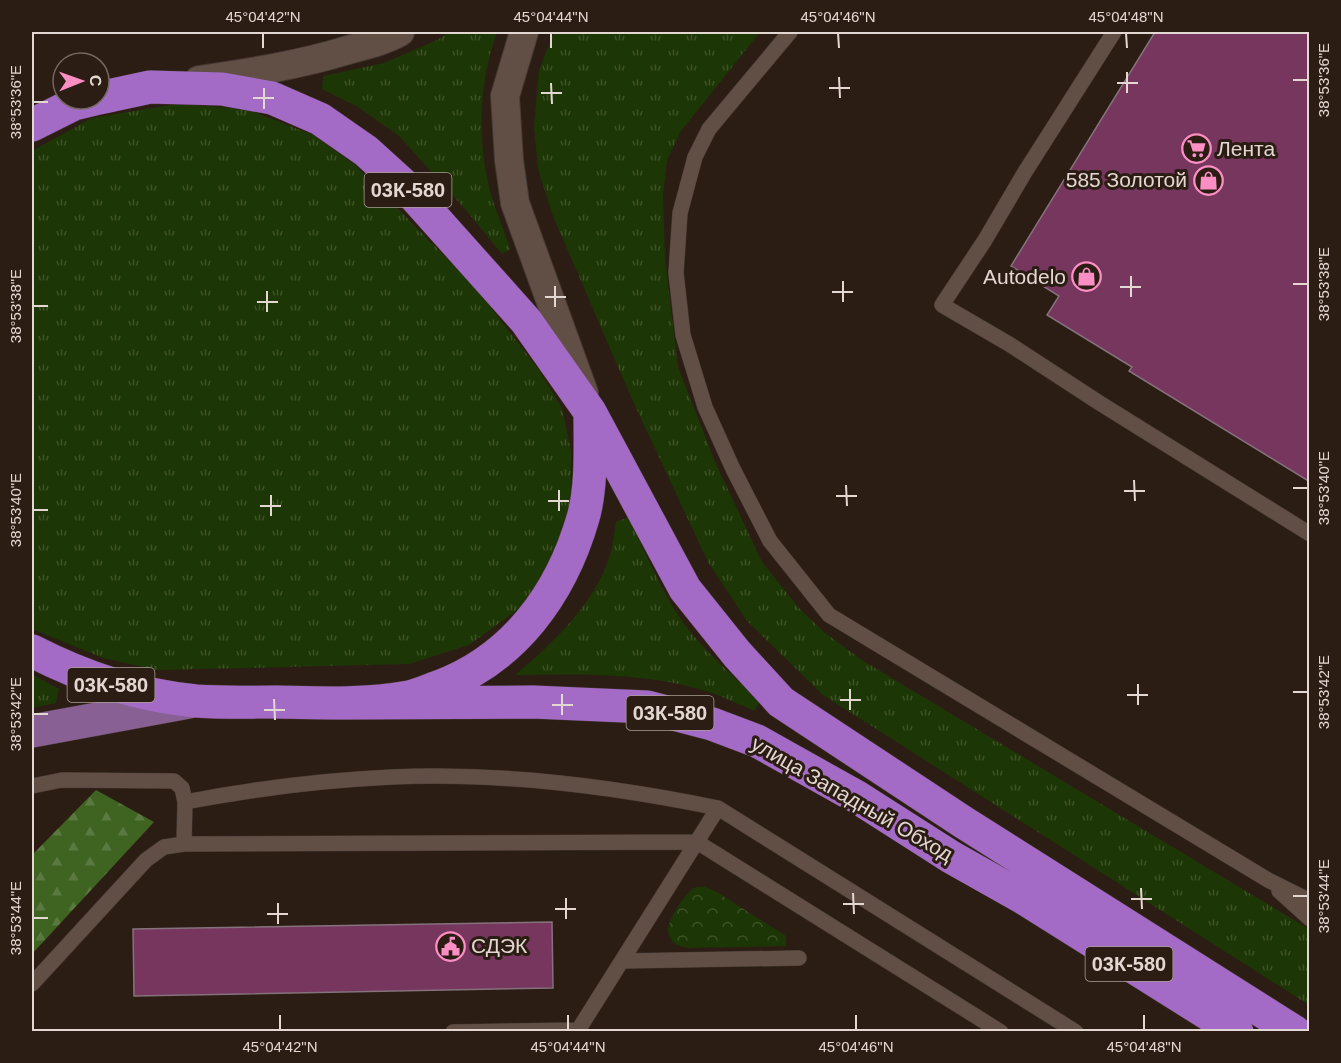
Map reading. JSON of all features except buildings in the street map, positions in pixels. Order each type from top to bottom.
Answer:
[{"type":"highway","name":"03К-580","points":[[32,651],[101,682],[196,701],[352,703],[411,697],[450,682],[489,661],[514,640],[548,600],[567,563],[584,516],[589,473],[590,412],[526,321],[409,190],[366,151],[320,119],[272,98],[222,89],[150,87],[111,96]]},
{"type":"highway","name":"03К-580","points":[[32,125],[60,111]]},
{"type":"highway","name":"улица Западный Обход","points":[[590,412],[685,589],[737,654],[782,702],[963,822],[1295,1032]]},
{"type":"highway","name":"улица Западный Обход","points":[[352,703],[533,702],[647,707],[712,724],[757,741],[857,797],[951,857],[1032,903],[1237,1032]]},
{"type":"main road","points":[[32,731],[196,701]]},
{"type":"street","points":[[150,87],[267,70],[333,55],[400,32]]},
{"type":"street","points":[[524,32],[505,96],[509,160],[515,203],[590,412]]},
{"type":"lane","points":[[790,32],[709,129],[695,157],[680,213],[676,273],[683,335],[705,407],[770,542],[829,615],[1268,880],[1310,901]]},
{"type":"lane","points":[[1114,32],[942,305],[1010,344],[1098,402],[1310,534]]},
{"type":"lane","points":[[185,802],[253,789],[323,781],[463,776],[591,786],[655,795],[718,808],[1076,1032]]},
{"type":"lane","points":[[32,786],[62,780],[174,781],[182,788],[185,802],[184,844]]},
{"type":"lane","points":[[453,1032],[578,1031],[718,808]]},
{"type":"lane","points":[[32,984],[146,860],[164,846],[184,844],[697,842],[1001,1032]]},
{"type":"lane","points":[[1268,880],[1310,919]]},
{"type":"lane","points":[[622,961],[800,958]]},
{"type":"green space","points":[[450,32],[497,32],[484,87],[482,145],[488,183],[510,249],[502,254],[399,136],[358,107],[322,89],[323,76],[384,63]]},
{"type":"green space","points":[[554,32],[760,32],[681,131],[667,160],[663,196],[665,259],[678,367],[716,464],[762,562],[799,608],[825,633],[862,660],[1309,929],[1309,1005],[823,695],[747,621],[708,562],[631,397],[553,216],[538,169],[534,126],[539,70]]},
{"type":"green space","points":[[177,104],[246,109],[313,135],[355,165],[474,286],[539,370],[562,408],[571,451],[571,497],[563,539],[547,575],[520,608],[469,645],[409,664],[156,670],[103,658],[32,629],[32,151],[92,118]]},
{"type":"green space","points":[[628,517],[674,609],[709,653],[760,702],[754,711],[712,693],[664,681],[615,676],[515,675],[558,636],[583,606],[603,573],[611,551],[616,522]]},
{"type":"green space","points":[[32,674],[59,689],[56,703],[32,708]]},
{"type":"green space","points":[[96,790],[154,822],[32,954],[32,855]]},
{"type":"green space","points":[[696,887],[705,887],[717,892],[786,936],[786,946],[688,948],[676,945],[668,932],[671,920],[682,900]]},
{"type":"place","name":"Лента","points":[[1196,149]]},
{"type":"place","name":"585 Золотой","points":[[1208,180]]},
{"type":"place","name":"Autodelo","points":[[1087,277]]},
{"type":"place","name":"СДЭК","points":[[450,946]]}]
